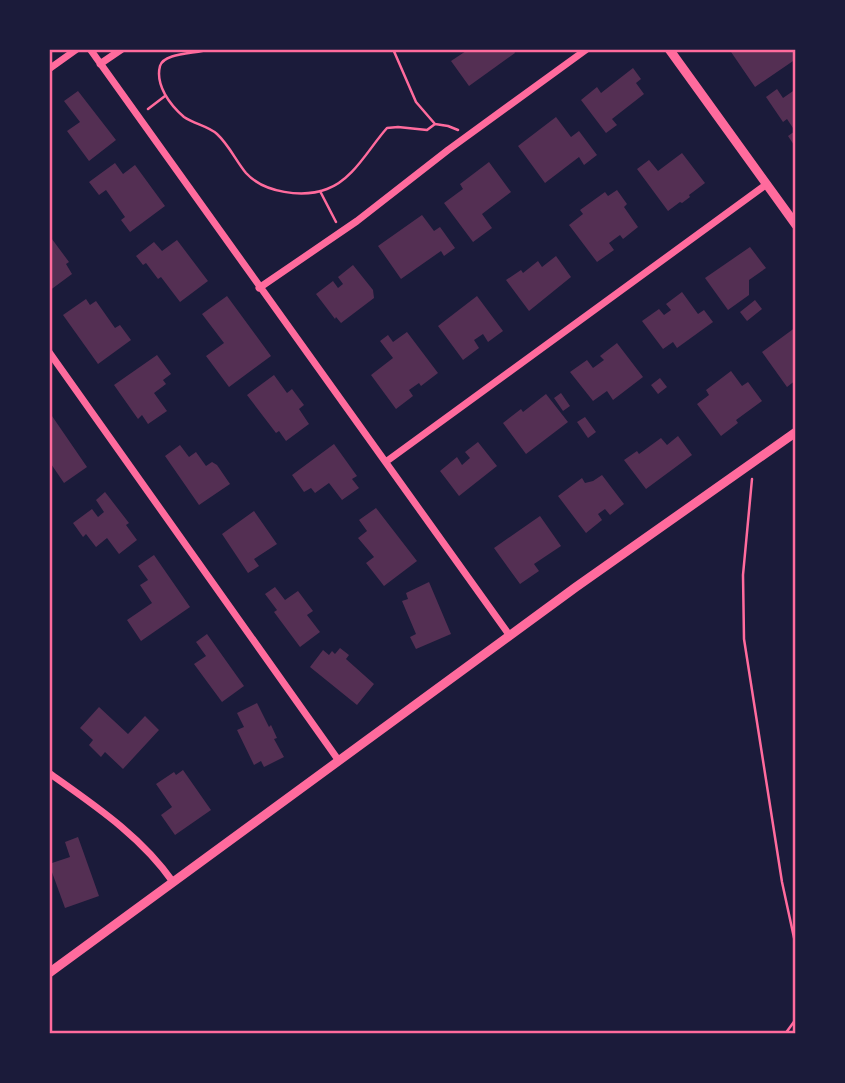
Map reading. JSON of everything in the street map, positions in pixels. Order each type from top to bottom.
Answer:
[{"type":"street","points":[[49,69],[77,49]]},
{"type":"street","points":[[90,49],[510,636]]},
{"type":"street","points":[[100,64],[122,49]]},
{"type":"street","points":[[259,288],[357,221],[447,150],[587,49]]},
{"type":"street","points":[[668,49],[796,225]]},
{"type":"street","points":[[387,461],[767,184]]},
{"type":"street","points":[[49,352],[339,761]]},
{"type":"street","points":[[49,973],[510,636],[796,432]]},
{"type":"street","points":[[49,773],[123,829],[160,863],[173,881]]},
{"type":"path","points":[[209,49],[174,55],[163,61],[160,77],[165,96],[185,117],[215,132],[255,180],[272,189],[299,193],[320,191],[338,184],[351,173],[387,128],[427,130],[435,124]]},
{"type":"path","points":[[393,49],[416,102],[435,124],[461,131]]},
{"type":"path","points":[[143,112],[165,96]]},
{"type":"path","points":[[320,191],[336,222]]},
{"type":"path","points":[[754,461],[743,575],[744,639],[782,882],[796,947]]},
{"type":"path","points":[[785,1034],[796,1019]]},
{"type":"building","points":[[469,49],[513,49],[515,53],[469,86],[451,61]]},
{"type":"building","points":[[729,49],[796,49],[796,59],[755,87]]},
{"type":"building","points":[[633,68],[641,79],[636,83],[644,94],[612,119],[617,125],[606,133],[581,100],[597,87],[601,93]]},
{"type":"building","points":[[777,89],[783,98],[796,89],[796,148],[788,136],[795,131],[787,119],[783,122],[766,97]]},
{"type":"building","points":[[78,91],[116,140],[89,161],[67,131],[80,122],[64,101]]},
{"type":"building","points":[[556,117],[571,137],[579,131],[597,155],[584,165],[579,157],[545,183],[518,146]]},
{"type":"building","points":[[682,153],[705,183],[689,195],[690,197],[668,211],[637,169],[649,160],[658,171]]},
{"type":"building","points":[[489,162],[511,192],[482,214],[492,228],[473,242],[444,203],[463,189],[460,184]]},
{"type":"building","points":[[115,163],[123,174],[135,165],[165,206],[130,232],[121,220],[125,217],[106,190],[99,195],[89,182]]},
{"type":"building","points":[[617,190],[627,204],[624,207],[638,227],[623,239],[620,235],[609,243],[614,250],[597,262],[569,225],[583,214],[580,210],[605,192],[608,196]]},
{"type":"building","points":[[422,215],[434,231],[440,227],[455,248],[444,256],[441,251],[401,279],[378,246]]},
{"type":"building","points":[[49,235],[69,262],[66,264],[72,274],[49,291]]},
{"type":"building","points":[[177,240],[208,281],[180,302],[161,277],[158,279],[146,263],[143,265],[136,256],[154,242],[162,251]]},
{"type":"building","points":[[750,247],[766,268],[749,280],[749,295],[728,310],[705,278]]},
{"type":"building","points":[[556,256],[571,277],[529,311],[506,280],[521,270],[523,273],[538,261],[542,267]]},
{"type":"building","points":[[353,265],[373,290],[374,298],[341,323],[316,294],[333,281],[338,288],[343,284],[338,277]]},
{"type":"building","points":[[682,292],[698,314],[704,310],[713,322],[677,348],[673,342],[663,349],[642,321],[659,309],[664,315],[671,310],[666,304]]},
{"type":"building","points":[[227,296],[271,356],[229,387],[206,356],[224,343],[202,314]]},
{"type":"building","points":[[477,296],[503,331],[488,342],[483,334],[474,340],[479,348],[463,360],[438,326]]},
{"type":"building","points":[[86,299],[90,305],[96,301],[115,328],[120,325],[131,340],[98,364],[63,315]]},
{"type":"building","points":[[755,300],[762,309],[747,321],[740,312]]},
{"type":"building","points":[[796,327],[796,380],[787,387],[762,352]]},
{"type":"building","points":[[407,332],[438,373],[421,386],[419,383],[409,390],[413,396],[396,409],[371,375],[393,358],[380,341],[388,335],[393,342]]},
{"type":"building","points":[[617,343],[643,377],[613,400],[607,391],[593,401],[570,372],[587,360],[593,368],[604,360],[600,356]]},
{"type":"building","points":[[157,355],[171,374],[163,380],[166,384],[154,393],[167,411],[148,424],[142,415],[138,419],[114,385]]},
{"type":"building","points":[[731,371],[742,386],[748,382],[762,401],[736,420],[738,423],[721,436],[697,404],[709,395],[706,390]]},
{"type":"building","points":[[274,375],[287,393],[292,389],[304,405],[299,409],[309,424],[286,441],[279,431],[276,433],[247,395]]},
{"type":"building","points":[[660,378],[667,387],[658,394],[651,385]]},
{"type":"building","points":[[561,393],[570,406],[563,411],[554,398]]},
{"type":"building","points":[[546,394],[568,422],[526,454],[503,423]]},
{"type":"building","points":[[52,416],[87,467],[64,483],[49,461],[49,418]]},
{"type":"building","points":[[585,417],[596,432],[588,438],[577,422]]},
{"type":"building","points":[[678,436],[692,455],[646,489],[624,460],[637,451],[639,454],[661,438],[667,445]]},
{"type":"building","points":[[478,442],[497,466],[459,496],[440,471],[457,457],[462,465],[470,458],[465,452]]},
{"type":"building","points":[[334,444],[357,476],[352,479],[359,488],[342,500],[329,483],[315,493],[311,488],[304,492],[292,475]]},
{"type":"building","points":[[180,445],[189,457],[196,452],[206,466],[212,462],[217,465],[230,484],[199,505],[165,456]]},
{"type":"building","points":[[602,475],[624,504],[610,515],[605,509],[598,514],[602,520],[586,533],[558,496],[582,478],[585,483]]},
{"type":"building","points":[[105,492],[129,523],[126,525],[137,540],[119,554],[107,538],[96,547],[86,534],[83,537],[73,523],[92,509],[98,517],[104,512],[96,500]]},
{"type":"building","points":[[376,508],[417,561],[384,586],[366,563],[374,557],[358,538],[367,531],[359,520]]},
{"type":"building","points":[[254,511],[277,544],[254,559],[259,566],[248,573],[222,534]]},
{"type":"building","points":[[540,516],[561,546],[534,564],[539,571],[520,584],[494,548]]},
{"type":"building","points":[[154,555],[190,607],[141,641],[127,620],[152,603],[140,585],[148,580],[138,566]]},
{"type":"building","points":[[429,582],[451,634],[416,649],[410,637],[416,634],[402,601],[408,599],[406,593]]},
{"type":"building","points":[[275,587],[285,600],[298,591],[313,611],[307,615],[320,632],[300,647],[274,612],[277,610],[265,594]]},
{"type":"building","points":[[207,634],[244,686],[222,702],[194,664],[206,656],[196,642]]},
{"type":"building","points":[[340,648],[349,655],[346,659],[374,684],[357,705],[310,667],[323,650],[329,655],[332,651],[335,654]]},
{"type":"building","points":[[257,703],[269,727],[271,725],[277,738],[274,739],[284,757],[264,767],[261,761],[254,765],[237,730],[244,727],[237,713]]},
{"type":"building","points":[[99,707],[128,734],[145,716],[159,730],[123,769],[105,752],[101,757],[89,745],[93,740],[80,728]]},
{"type":"building","points":[[183,770],[211,810],[175,835],[161,815],[172,807],[156,784],[174,772],[176,775]]},
{"type":"building","points":[[78,837],[99,896],[65,908],[49,864],[70,857],[65,842]]}]
